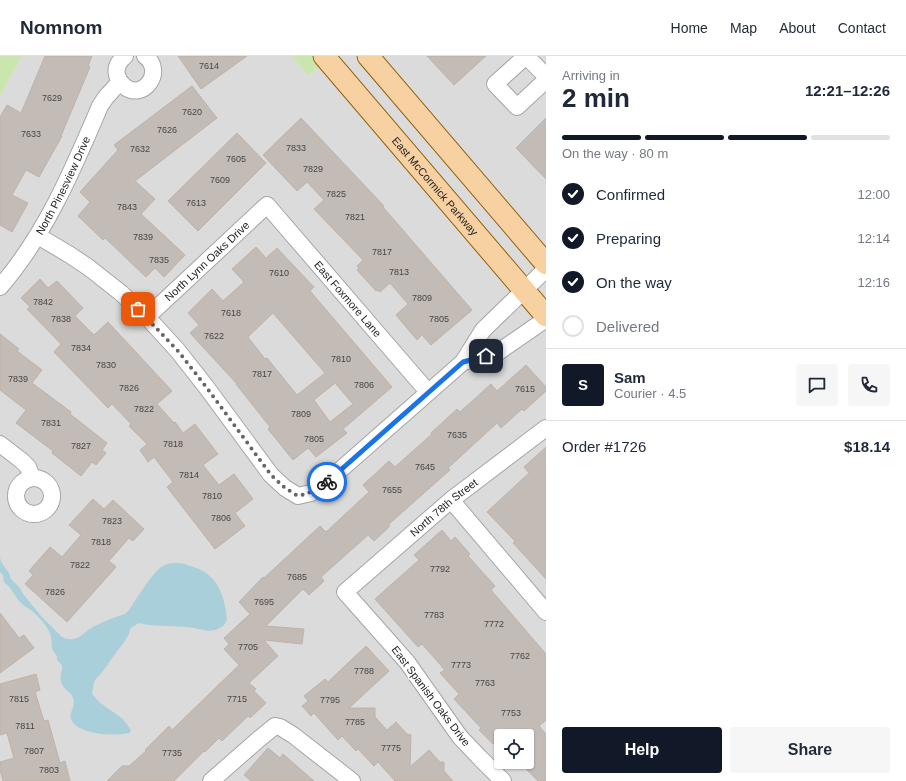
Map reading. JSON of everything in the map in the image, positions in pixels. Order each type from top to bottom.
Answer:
[{"type":"main road","name":"East McCormick Parkway","points":[[324,56],[546,318]]},
{"type":"main road","points":[[368,56],[546,264]]},
{"type":"street","points":[[125,56],[120,61],[116,73],[120,82],[126,88],[131,90],[143,89],[151,81],[154,70],[149,59],[145,56]]},
{"type":"street","points":[[546,76],[526,56],[495,84],[517,107],[546,80]]},
{"type":"street","name":"North Pinesview Drive","points":[[0,287],[13,272],[38,236],[72,172],[100,106],[120,82]]},
{"type":"street","name":"North Lynn Oaks Drive","points":[[147,317],[267,205]]},
{"type":"street","name":"East Foxmore Lane","points":[[267,205],[428,392]]},
{"type":"street","points":[[38,236],[88,267],[121,293],[147,317],[178,351],[271,475],[285,488],[298,496],[311,493],[322,486],[463,362],[483,330],[546,269]]},
{"type":"street","points":[[463,362],[497,353],[546,318]]},
{"type":"street","name":"North 78th Street","points":[[345,592],[451,500],[546,428]]},
{"type":"street","points":[[0,444],[28,467],[32,478]]},
{"type":"street","points":[[451,500],[546,612]]},
{"type":"street","name":"East Spanish Oaks Drive","points":[[345,592],[407,662],[460,737],[503,781]]},
{"type":"street","points":[[211,781],[275,726],[280,727],[293,735],[352,781]]},
{"type":"shaded area","points":[[22,56],[291,56],[308,75],[337,56],[546,56],[546,781],[0,781],[0,96]]},
{"type":"green space","points":[[0,56],[22,56],[0,96]]},
{"type":"green space","points":[[291,56],[337,56],[308,75]]},
{"type":"water","points":[[0,557],[1,562],[9,573],[11,579],[20,588],[23,594],[42,617],[62,637],[68,639],[76,638],[95,626],[125,614],[154,574],[163,566],[172,563],[181,563],[197,568],[212,578],[221,592],[227,620],[223,626],[216,630],[209,631],[188,627],[148,625],[139,623],[132,627],[125,641],[94,682],[92,694],[99,702],[123,719],[131,730],[130,733],[101,734],[85,730],[79,728],[72,720],[71,714],[74,705],[73,698],[61,682],[60,677],[62,666],[52,648],[50,632],[31,610],[18,600],[10,587],[4,582],[3,575],[0,572]]},
{"type":"building","points":[[45,56],[92,56],[88,66],[90,67],[62,136],[39,177],[26,170],[12,195],[28,203],[12,232],[0,225],[0,117],[7,105],[21,113]]},
{"type":"building","points":[[178,56],[247,56],[201,89]]},
{"type":"building","points":[[427,56],[486,56],[454,85]]},
{"type":"building","points":[[192,86],[217,118],[135,181],[155,199],[141,214],[185,255],[164,277],[155,268],[146,277],[105,238],[103,240],[78,216],[90,202],[80,192],[118,150],[114,145]]},
{"type":"building","points":[[301,118],[384,206],[383,207],[472,310],[431,345],[422,335],[417,340],[396,315],[408,304],[390,283],[380,292],[377,290],[376,291],[357,270],[359,269],[357,266],[363,260],[314,209],[324,200],[307,182],[297,191],[263,155]]},
{"type":"building","points":[[546,118],[546,179],[516,148]]},
{"type":"building","points":[[237,133],[266,163],[198,231],[168,201]]},
{"type":"building","points":[[256,247],[266,258],[277,248],[314,287],[310,291],[392,387],[343,429],[347,433],[316,457],[308,448],[293,460],[268,429],[270,427],[237,384],[190,333],[199,325],[188,313],[212,289],[223,301],[244,282],[232,269]],"holes":[[[273,313],[325,373],[297,395],[267,358],[265,359],[248,337]],[[335,383],[353,404],[330,422],[314,400]]]},
{"type":"building","points":[[40,279],[48,288],[57,281],[83,308],[75,316],[94,335],[108,322],[172,391],[157,404],[174,423],[175,422],[183,433],[195,424],[218,454],[203,465],[219,485],[234,474],[253,499],[235,513],[245,526],[215,549],[167,487],[173,482],[154,457],[148,462],[140,450],[147,444],[129,426],[131,424],[112,404],[108,408],[54,352],[61,344],[27,309],[30,307],[21,298]]},
{"type":"building","points":[[0,334],[19,349],[17,351],[42,370],[32,383],[71,412],[70,414],[107,443],[102,450],[106,453],[96,465],[92,462],[81,476],[52,453],[53,451],[16,423],[26,410],[0,390]]},
{"type":"building","points":[[526,365],[546,387],[546,391],[524,411],[522,409],[501,428],[497,423],[448,468],[450,470],[388,525],[390,526],[374,541],[368,535],[321,577],[324,581],[309,595],[303,589],[266,626],[304,629],[302,644],[264,640],[278,656],[249,683],[256,689],[254,691],[266,703],[250,718],[248,716],[222,741],[219,738],[174,781],[107,781],[122,766],[129,766],[146,751],[145,750],[169,726],[172,730],[239,665],[224,649],[229,644],[224,638],[250,614],[239,602],[263,577],[264,578],[320,526],[326,532],[369,492],[363,485],[389,461],[395,467],[457,409],[460,412],[491,384],[497,391]]},
{"type":"building","points":[[546,447],[546,579],[513,543],[515,541],[487,512],[529,473],[524,467]]},
{"type":"building","points":[[93,499],[104,509],[113,500],[144,529],[133,541],[129,538],[109,561],[116,567],[67,622],[25,584],[33,575],[29,571],[50,547],[62,557],[81,535],[69,525]]},
{"type":"building","points":[[442,530],[451,541],[455,537],[470,554],[468,556],[495,586],[491,590],[546,654],[546,720],[539,726],[546,734],[546,781],[538,781],[527,770],[534,769],[534,729],[494,729],[493,744],[479,730],[481,728],[454,699],[459,694],[440,673],[445,670],[422,644],[418,647],[375,599],[419,560],[414,555]]},
{"type":"building","points":[[0,613],[19,638],[24,635],[34,648],[0,673]]},
{"type":"building","points":[[366,646],[389,671],[349,708],[375,708],[375,717],[387,730],[396,722],[407,734],[411,735],[410,767],[429,750],[440,762],[444,762],[444,771],[453,781],[395,781],[378,762],[374,766],[358,749],[356,751],[342,736],[338,740],[314,713],[311,716],[302,706],[308,701],[304,696],[325,679],[328,682]]},
{"type":"building","points":[[36,674],[40,690],[35,692],[44,721],[48,720],[60,763],[65,761],[70,781],[3,781],[0,770],[0,762],[14,758],[7,733],[0,735],[0,684]]},
{"type":"building","points":[[268,748],[280,758],[283,754],[314,781],[251,781],[244,775]]},
{"type":"way so far","points":[[138,309],[178,351],[271,475],[285,488],[298,496],[311,493],[327,482]]},
{"type":"route","points":[[327,482],[463,362],[486,356]]}]
